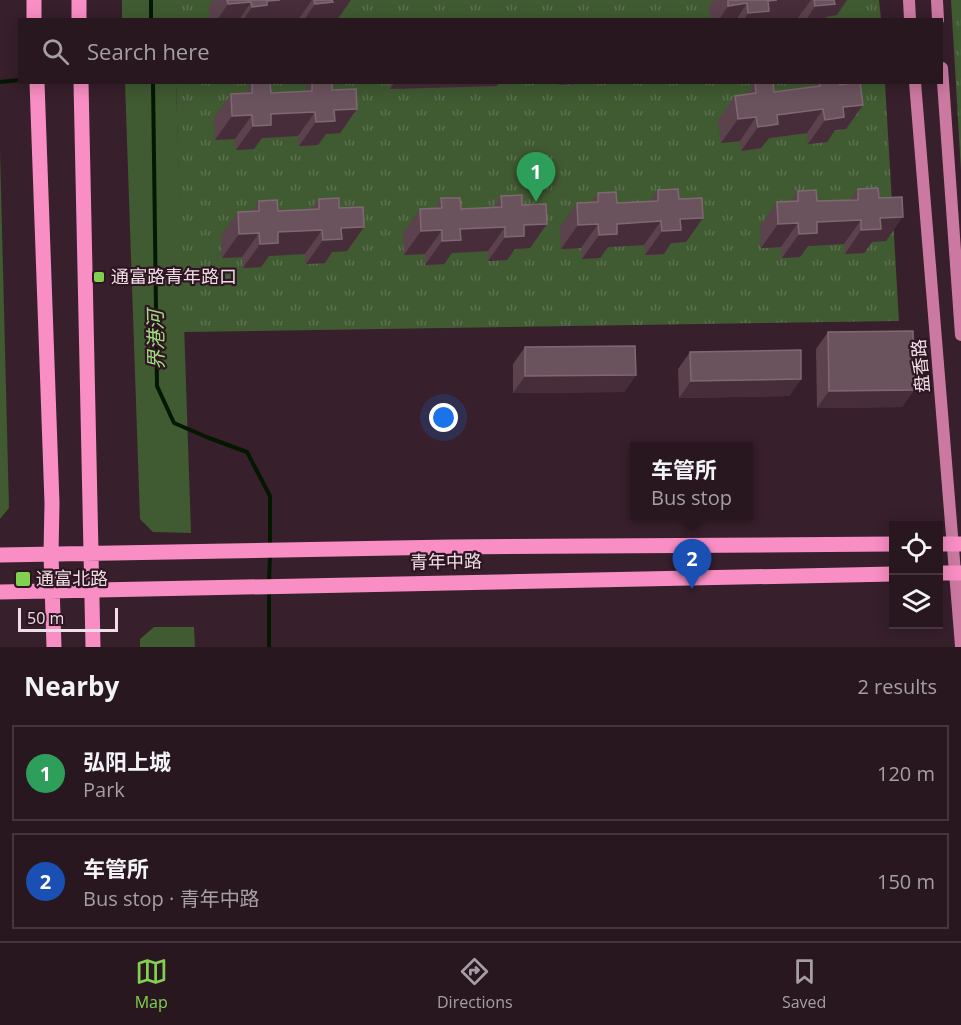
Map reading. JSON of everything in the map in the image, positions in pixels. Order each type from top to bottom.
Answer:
[{"type":"main road","points":[[34,0],[34,18]]},
{"type":"main road","points":[[79,0],[79,18]]},
{"type":"main road","points":[[37,84],[52,503],[54,647]]},
{"type":"main road","points":[[81,84],[93,647]]},
{"type":"main road","name":"青年中路","points":[[0,555],[463,547],[889,544]]},
{"type":"main road","name":"青年中路","points":[[0,592],[889,574]]},
{"type":"street","points":[[909,0],[910,18]]},
{"type":"street","points":[[937,0],[938,18]]},
{"type":"street","points":[[943,82],[961,335]]},
{"type":"street","name":"盘香路","points":[[915,84],[951,544],[958,573],[961,646]]},
{"type":"green space","points":[[122,0],[174,0],[174,18],[122,18]]},
{"type":"green space","points":[[174,0],[879,0],[881,18],[174,18]]},
{"type":"green space","points":[[951,0],[961,0],[961,171]]},
{"type":"green space","points":[[125,84],[176,84],[191,533],[153,532],[140,519]]},
{"type":"green space","points":[[176,84],[885,84],[899,321],[183,332]]},
{"type":"green space","points":[[0,149],[9,508],[0,519]]},
{"type":"green space","points":[[154,627],[194,627],[195,647],[140,647],[140,639]]},
{"type":"building","points":[[227,0],[280,0],[267,1],[267,5],[252,7],[251,2],[228,4]]},
{"type":"building","points":[[314,0],[332,0],[333,2],[315,4]]},
{"type":"building","points":[[728,0],[777,0],[768,1],[769,11],[748,13],[747,3],[728,6]]},
{"type":"building","points":[[814,0],[834,0],[835,4],[815,6]]},
{"type":"building","points":[[252,84],[270,84],[271,93],[312,91],[312,84],[332,84],[332,90],[356,89],[357,109],[334,110],[335,121],[316,122],[315,112],[271,114],[271,125],[253,126],[252,115],[232,116],[231,94],[252,93]]},
{"type":"building","points":[[755,84],[773,84],[774,92],[820,86],[820,84],[860,84],[863,105],[843,107],[844,117],[825,120],[823,109],[777,115],[778,124],[758,127],[756,117],[738,119],[735,96],[756,93]]},
{"type":"building","points":[[878,188],[879,198],[902,197],[903,217],[880,218],[881,229],[861,230],[861,220],[817,222],[817,233],[799,234],[798,223],[778,224],[777,202],[798,201],[798,191],[816,190],[817,201],[858,200],[858,189]]},
{"type":"building","points":[[678,189],[679,199],[702,198],[703,218],[680,219],[681,230],[662,231],[661,221],[617,224],[617,234],[599,235],[598,224],[578,225],[577,203],[598,202],[598,193],[616,192],[617,203],[658,201],[658,190]]},
{"type":"building","points":[[522,195],[522,205],[546,204],[547,224],[524,225],[524,236],[505,237],[505,227],[460,229],[461,240],[442,241],[442,230],[421,231],[420,209],[442,208],[441,198],[460,198],[461,209],[502,207],[501,196]]},
{"type":"building","points":[[339,198],[339,208],[363,207],[364,227],[341,228],[342,239],[323,240],[322,230],[278,232],[278,243],[260,244],[259,233],[239,234],[238,212],[259,211],[259,201],[277,200],[278,211],[319,209],[319,199]]},
{"type":"building","points":[[913,331],[914,390],[829,391],[828,332]]},
{"type":"building","points":[[635,346],[636,375],[525,376],[525,347]]},
{"type":"building","points":[[801,350],[801,379],[691,381],[690,352]]},
{"type":"waterway","name":"界港河","points":[[151,0],[151,18]]},
{"type":"waterway","points":[[0,82],[18,80]]},
{"type":"waterway","name":"界港河","points":[[153,84],[157,386],[174,423],[247,452],[270,496],[270,547]]},
{"type":"waterway","name":"界港河","points":[[269,583],[270,555]]},
{"type":"waterway","name":"界港河","points":[[269,591],[269,647]]},
{"type":"place","name":"弘阳上城","points":[[536,202]]},
{"type":"place","name":"通富路青年路口","points":[[99,277]]},
{"type":"place","name":"通富北路","points":[[23,579]]},
{"type":"place","name":"车管所","points":[[692,589]]}]
